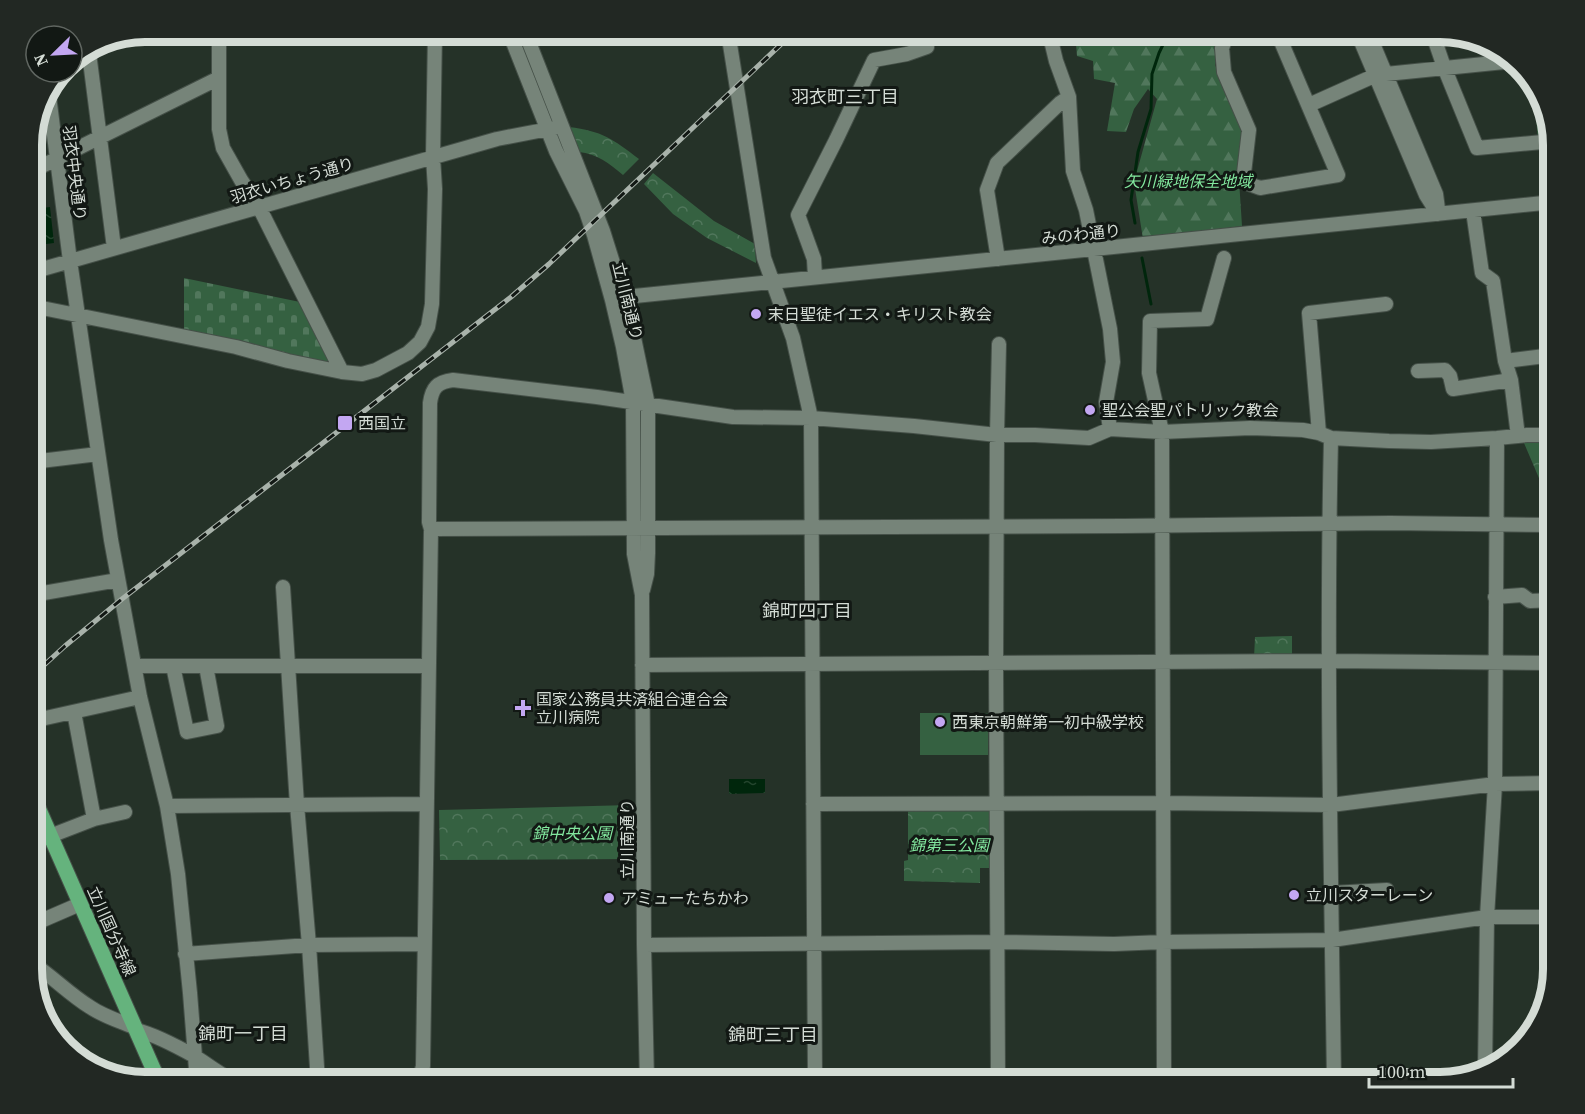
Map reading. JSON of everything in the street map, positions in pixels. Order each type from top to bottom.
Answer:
[{"type":"main road","name":"立川国分寺線","points":[[42,817],[154,1072]]},
{"type":"street","points":[[219,42],[219,129],[223,148],[259,207],[342,372]]},
{"type":"street","points":[[42,308],[236,347],[342,372],[362,374],[376,370],[408,353],[420,342],[428,327],[432,296],[435,189],[433,157],[435,42]]},
{"type":"street","name":"立川南通り","points":[[512,42],[556,152],[586,211],[618,298],[623,347],[633,402],[634,554],[642,595],[647,1072]]},
{"type":"street","name":"立川南通り","points":[[529,42],[603,231],[618,298],[648,405],[647,574],[642,595]]},
{"type":"street","points":[[730,42],[764,258],[794,338],[811,418],[815,1072]]},
{"type":"street","points":[[815,277],[814,259],[798,214],[874,60],[907,54],[927,47],[925,42]]},
{"type":"street","points":[[1051,42],[1069,97],[1072,171],[1086,210],[1112,345],[1113,362],[1106,402],[1110,429]]},
{"type":"street","points":[[1224,42],[1222,48],[1224,72],[1249,130],[1244,173],[1249,184],[1260,188],[1338,175],[1281,42]]},
{"type":"street","points":[[1363,42],[1381,74]]},
{"type":"street","points":[[1371,42],[1426,195],[1438,214]]},
{"type":"street","points":[[1435,42],[1477,148],[1543,142]]},
{"type":"street","points":[[90,58],[114,248]]},
{"type":"street","points":[[1309,105],[1381,74],[1501,62]]},
{"type":"street","points":[[42,166],[219,78]]},
{"type":"street","points":[[998,259],[987,190],[997,163],[1069,97]]},
{"type":"street","name":"羽衣中央通り","points":[[50,106],[70,261],[118,580],[140,698],[167,806],[178,874],[196,1072]]},
{"type":"street","name":"羽衣いちょう通り","points":[[42,269],[497,139],[562,126]]},
{"type":"street","name":"みのわ通り","points":[[618,298],[1543,203]]},
{"type":"street","points":[[1473,211],[1482,273],[1493,281],[1505,361],[1511,380],[1518,436]]},
{"type":"street","points":[[1164,1072],[1162,432],[1149,373],[1150,321],[1207,320],[1224,258]]},
{"type":"street","points":[[1334,1072],[1329,524],[1325,435],[1309,313],[1386,304]]},
{"type":"street","points":[[998,1072],[996,663],[999,344]]},
{"type":"street","points":[[1505,361],[1543,356]]},
{"type":"street","points":[[1418,371],[1445,370],[1450,376],[1453,389],[1511,380]]},
{"type":"street","points":[[422,1072],[431,529],[429,522],[430,403],[431,394],[437,384],[453,380],[733,417],[811,418],[997,435],[1089,438],[1110,429],[1162,432],[1250,428],[1304,430],[1325,435],[1389,441],[1431,442],[1543,435]]},
{"type":"street","points":[[1485,1061],[1487,917],[1495,784],[1497,438]]},
{"type":"street","points":[[42,461],[98,454]]},
{"type":"street","points":[[431,529],[1543,525]]},
{"type":"street","points":[[42,591],[118,580]]},
{"type":"street","points":[[283,587],[317,1072]]},
{"type":"street","points":[[1496,597],[1522,596],[1530,601],[1543,600]]},
{"type":"street","points":[[642,665],[1329,661],[1543,663]]},
{"type":"street","points":[[135,666],[429,666]]},
{"type":"street","points":[[173,666],[187,732],[217,726],[206,666]]},
{"type":"street","points":[[42,719],[140,698]]},
{"type":"street","points":[[74,712],[94,819]]},
{"type":"street","points":[[813,804],[1331,805],[1495,784],[1543,783]]},
{"type":"street","points":[[167,806],[427,804]]},
{"type":"street","points":[[42,839],[94,819],[125,812]]},
{"type":"street","points":[[1332,893],[1387,890]]},
{"type":"street","points":[[42,921],[80,904]]},
{"type":"street","points":[[644,945],[998,942],[1114,944],[1332,940],[1487,917],[1543,917]]},
{"type":"street","points":[[185,954],[309,945],[424,944]]},
{"type":"street","points":[[42,970],[89,1006],[195,1057],[217,1072]]},
{"type":"green space","name":"矢川緑地保全地域","points":[[1076,42],[1220,42],[1215,65],[1245,129],[1239,180],[1242,226],[1143,239],[1134,182],[1157,99],[1148,89],[1134,109],[1126,132],[1107,131],[1115,83],[1094,79],[1093,61],[1077,56]]},
{"type":"green space","points":[[1535,106],[1542,132],[1543,140],[1538,140]]},
{"type":"green space","points":[[569,127],[607,137],[639,159],[623,175],[602,160],[579,152]]},
{"type":"green space","points":[[653,173],[714,221],[755,244],[756,263],[707,238],[673,214],[644,184]]},
{"type":"green space","points":[[184,278],[300,302],[333,367],[184,332]]},
{"type":"green space","points":[[1543,442],[1543,488],[1524,443]]},
{"type":"green space","points":[[1292,636],[1292,658],[1254,658],[1255,637]]},
{"type":"green space","points":[[920,713],[988,713],[988,755],[920,755]]},
{"type":"green space","name":"錦中央公園","points":[[631,805],[631,859],[440,860],[439,810]]},
{"type":"green space","name":"錦第三公園","points":[[908,807],[993,807],[995,868],[980,868],[980,883],[904,881],[904,861],[908,860]]},
{"type":"water","points":[[50,207],[54,243],[42,245],[42,208]]},
{"type":"water","points":[[729,779],[765,779],[765,793],[729,794]]},
{"type":"waterway","points":[[1135,223],[1131,200],[1138,152],[1151,109],[1152,74],[1164,42]]},
{"type":"waterway","points":[[1142,258],[1151,304]]},
{"type":"railway","points":[[42,667],[122,599],[511,297],[549,264],[783,42]]},
{"type":"place","name":"末日聖徒イエス・キリスト教会","points":[[756,314]]},
{"type":"place","name":"聖公会聖パトリック教会","points":[[1090,410]]},
{"type":"place","name":"西国立","points":[[345,423]]},
{"type":"place","name":"国家公務員共済組合連合会 立川病院","points":[[523,708]]},
{"type":"place","name":"西東京朝鮮第一初中級学校","points":[[940,722]]},
{"type":"place","name":"立川スターレーン","points":[[1294,895]]},
{"type":"place","name":"アミューたちかわ","points":[[609,898]]},
{"type":"district","name":"羽衣町三丁目","points":[[845,97]]},
{"type":"district","name":"錦町四丁目","points":[[807,611]]},
{"type":"district","name":"錦町一丁目","points":[[243,1034]]},
{"type":"district","name":"錦町三丁目","points":[[773,1035]]}]
